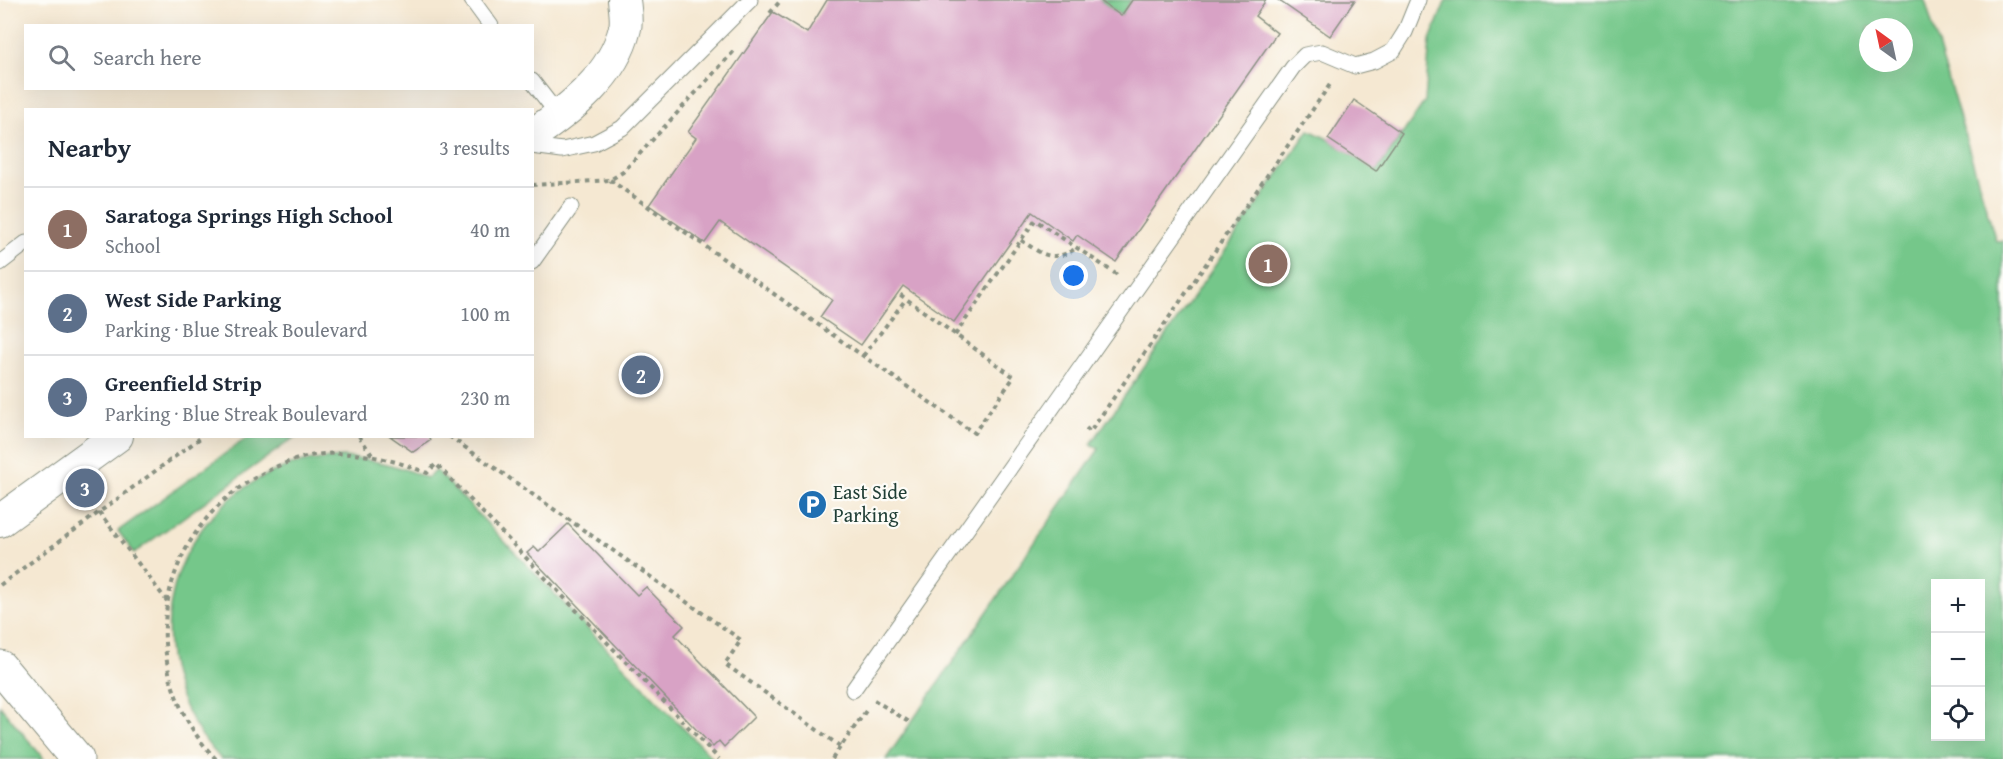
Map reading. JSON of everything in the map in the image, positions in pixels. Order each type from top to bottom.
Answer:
[{"type":"street","points":[[534,134],[560,117],[611,64],[626,26],[624,0]]},
{"type":"street","points":[[0,521],[114,438]]},
{"type":"street","points":[[0,667],[77,759]]},
{"type":"lane","points":[[472,0],[490,24]]},
{"type":"lane","points":[[534,146],[562,150],[594,144],[622,128],[750,0]]},
{"type":"lane","points":[[854,690],[1293,67],[1305,55],[1322,52],[1355,66],[1374,62],[1393,51],[1405,32],[1418,0]]},
{"type":"lane","points":[[534,84],[560,117]]},
{"type":"lane","points":[[534,258],[571,207]]},
{"type":"lane","points":[[0,263],[24,245]]},
{"type":"path","points":[[1086,428],[1090,432],[1331,83]]},
{"type":"path","points":[[610,180],[974,433],[1014,377],[898,293]]},
{"type":"path","points":[[955,335],[1035,220],[1118,275]]},
{"type":"path","points":[[1021,240],[1041,253],[1053,257],[1064,256],[1077,248]]},
{"type":"path","points":[[863,356],[906,299]]},
{"type":"path","points":[[0,585],[200,438]]},
{"type":"path","points":[[360,438],[372,456]]},
{"type":"path","points":[[452,438],[741,640],[725,664],[841,747]]},
{"type":"path","points":[[216,759],[193,731],[179,705],[170,678],[164,648],[164,619],[169,589],[179,561],[193,535],[211,512],[233,492],[285,463],[314,456],[343,453],[402,462],[427,473],[436,464],[719,759]]},
{"type":"path","points":[[99,512],[167,601]]},
{"type":"path","points":[[832,759],[874,700],[911,723]]},
{"type":"green space","points":[[1099,0],[1132,0],[1121,16]]},
{"type":"green space","points":[[1446,0],[1925,0],[1996,241],[2003,240],[2003,759],[886,759],[1099,449],[1091,444],[1309,130],[1328,139],[1377,171],[1425,101],[1430,40]]},
{"type":"green space","points":[[247,438],[294,438],[134,553],[118,531]]},
{"type":"green space","points":[[343,457],[386,464],[427,478],[436,470],[713,759],[221,759],[193,721],[175,680],[169,637],[172,595],[186,555],[210,519],[243,489],[285,467],[314,460]]},
{"type":"green space","points":[[0,706],[44,759],[0,759]]},
{"type":"building","points":[[827,0],[1099,0],[1121,16],[1132,0],[1266,0],[1255,16],[1277,33],[1116,262],[1077,235],[1073,241],[1032,212],[954,322],[903,286],[861,345],[820,317],[832,300],[720,222],[705,243],[649,205],[696,138],[688,132],[773,12],[807,33]]},
{"type":"building","points":[[1278,0],[1355,0],[1330,36]]},
{"type":"building","points":[[1354,100],[1402,133],[1376,171],[1328,139]]},
{"type":"building","points":[[393,438],[430,438],[431,440],[413,452]]},
{"type":"building","points":[[568,524],[637,595],[646,587],[684,626],[675,635],[754,717],[724,747],[719,741],[713,747],[527,553],[534,547],[539,552]]},
{"type":"place","name":"Saratoga Springs High School","points":[[1268,264]]},
{"type":"place","name":"West Side Parking","points":[[641,375]]},
{"type":"place","name":"Greenfield Strip","points":[[85,488]]},
{"type":"place","name":"East Side Parking","points":[[812,504]]}]
